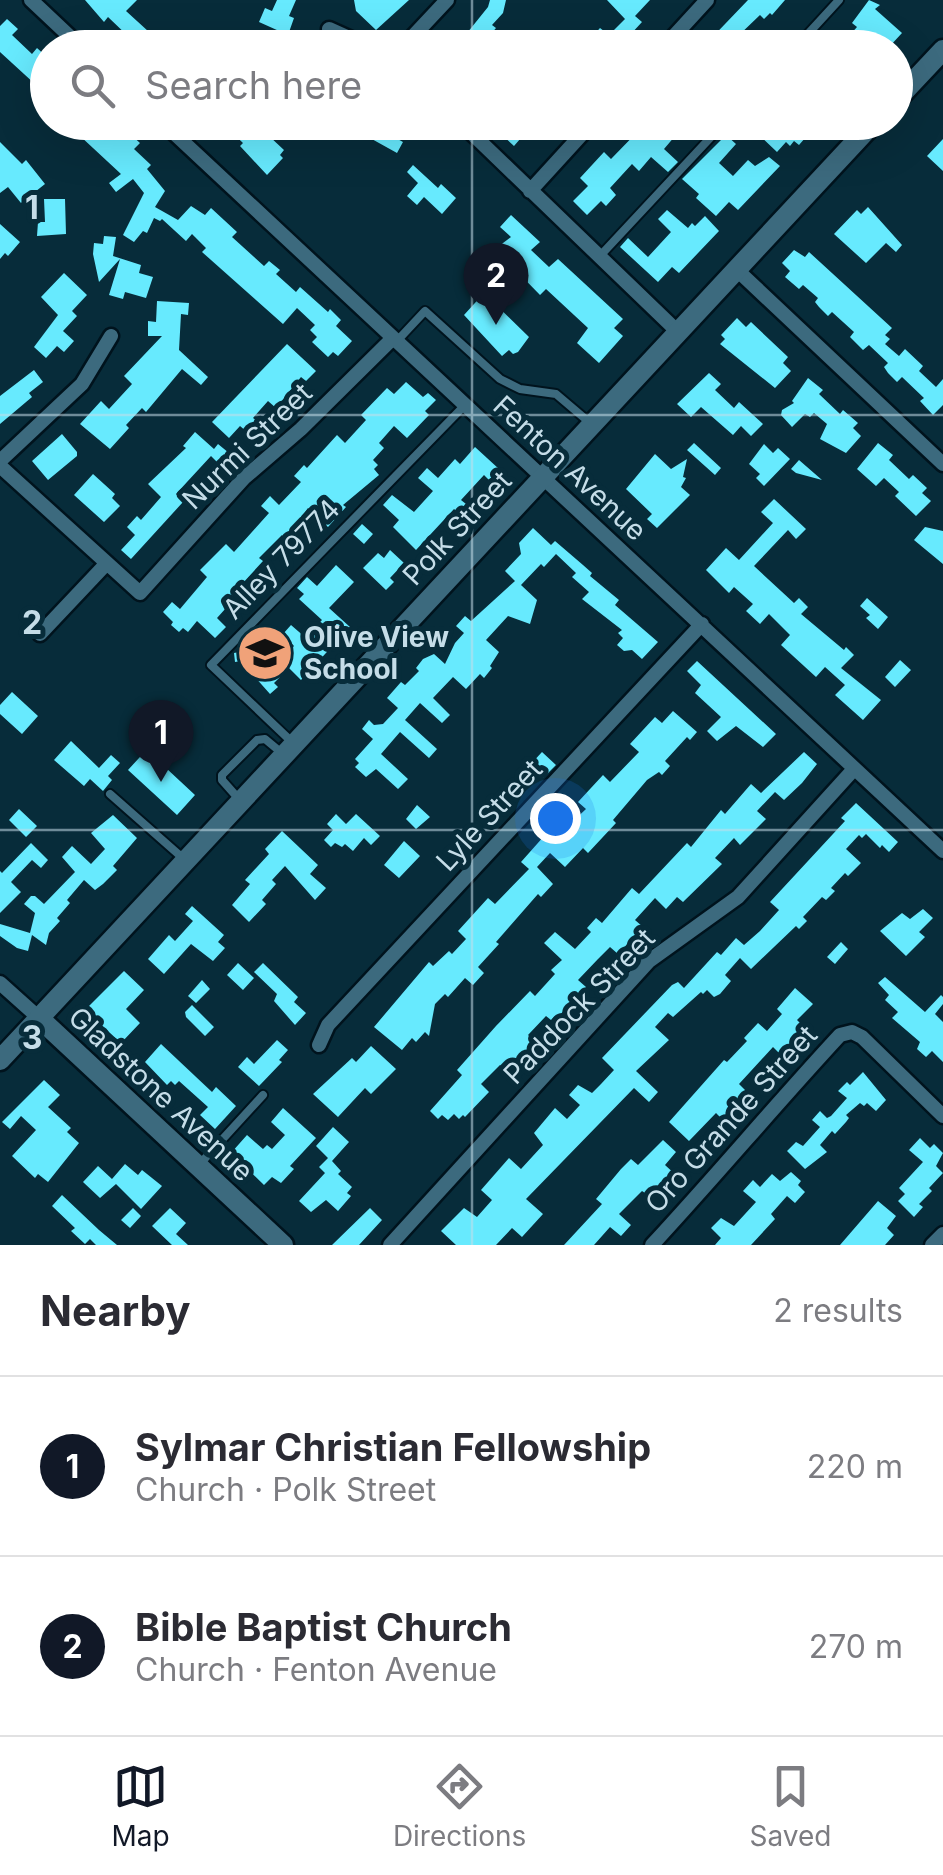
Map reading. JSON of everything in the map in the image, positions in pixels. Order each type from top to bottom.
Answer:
[{"type":"street","points":[[31,0],[63,30]]},
{"type":"street","points":[[419,30],[447,0]]},
{"type":"street","points":[[680,30],[707,0]]},
{"type":"street","points":[[913,82],[943,50]]},
{"type":"street","name":"Fenton Avenue","points":[[181,140],[943,851]]},
{"type":"street","points":[[478,140],[678,332]]},
{"type":"street","points":[[530,191],[577,140]]},
{"type":"street","name":"Polk Street","points":[[0,1060],[857,140]]},
{"type":"street","points":[[736,269],[943,464]]},
{"type":"street","points":[[40,634],[106,562],[0,464],[82,384],[111,336]]},
{"type":"street","name":"Nurmi Street","points":[[106,562],[140,592],[244,478],[394,340]]},
{"type":"street","name":"Lyle Street","points":[[319,1045],[328,1026],[702,624]]},
{"type":"street","name":"Paddock Street","points":[[390,1245],[649,961],[738,897],[854,769]]},
{"type":"street","name":"Gladstone Avenue","points":[[0,983],[283,1245]]},
{"type":"street","name":"Oro Grande Street","points":[[652,1245],[840,1035],[852,1032],[862,1037],[943,1116]]},
{"type":"street","points":[[932,1245],[943,1234]]},
{"type":"lane","points":[[812,30],[839,0]]},
{"type":"lane","points":[[599,257],[707,140]]},
{"type":"lane","points":[[394,340],[425,311],[500,380],[520,389],[556,394],[591,424]]},
{"type":"lane","name":"Alley 79774","points":[[288,749],[211,665],[465,404]]},
{"type":"lane","points":[[240,801],[222,775],[257,740],[266,739],[288,749]]},
{"type":"lane","points":[[110,794],[185,860]]},
{"type":"lane","points":[[198,1166],[264,1096]]},
{"type":"building","points":[[85,0],[137,0],[126,11],[147,30],[122,30],[108,17],[104,22]]},
{"type":"building","points":[[277,0],[296,0],[289,16],[294,18],[290,30],[277,30],[259,22],[265,8],[272,11]]},
{"type":"building","points":[[354,0],[409,0],[376,30],[356,11]]},
{"type":"building","points":[[490,0],[506,0],[503,13],[492,25],[496,28],[469,30]]},
{"type":"building","points":[[607,0],[650,0],[635,16],[642,22],[635,30],[614,30],[625,19]]},
{"type":"building","points":[[748,0],[785,0],[772,15],[764,19],[760,15],[744,30],[719,30]]},
{"type":"building","points":[[869,0],[880,5],[875,9],[899,30],[854,30],[857,27],[852,23]]},
{"type":"building","points":[[7,19],[18,29],[12,35],[30,52],[30,80],[0,52],[0,26]]},
{"type":"building","points":[[943,139],[943,171],[927,156]]},
{"type":"building","points":[[84,140],[137,140],[140,143],[134,149],[151,165],[147,169],[165,191],[155,207],[178,220],[191,206],[205,215],[211,208],[237,232],[232,237],[264,266],[269,261],[280,270],[276,274],[296,292],[300,287],[328,312],[330,309],[341,320],[336,326],[352,341],[338,356],[333,352],[328,357],[312,342],[317,337],[310,330],[315,325],[297,308],[283,324],[202,252],[206,248],[192,234],[186,241],[162,219],[154,218],[147,233],[143,231],[134,242],[123,235],[144,193],[133,179],[116,192],[109,183],[121,174]]},
{"type":"building","points":[[240,140],[273,140],[284,150],[280,155],[283,158],[267,175],[240,146],[243,143]]},
{"type":"building","points":[[374,140],[403,142],[397,153]]},
{"type":"building","points":[[629,140],[672,140],[664,149],[678,162],[668,172],[651,157],[639,171],[632,164],[610,188],[616,195],[606,206],[601,201],[587,215],[573,201],[588,186],[580,178],[604,152],[611,159]]},
{"type":"building","points":[[721,140],[736,144],[719,163],[733,176],[748,160],[755,166],[769,157],[780,166],[738,210],[729,202],[716,216],[682,179]]},
{"type":"building","points":[[764,140],[803,140],[799,145],[786,142],[777,152]]},
{"type":"building","points":[[0,142],[22,164],[26,160],[45,184],[21,203],[8,187],[0,193]]},
{"type":"building","points":[[413,165],[438,188],[441,184],[456,198],[442,214],[424,197],[417,205],[407,196],[418,183],[407,172]]},
{"type":"building","points":[[44,199],[65,199],[66,234],[37,236],[38,222],[45,222]]},
{"type":"building","points":[[868,207],[902,245],[896,252],[886,243],[866,263],[834,234],[857,210],[861,214]]},
{"type":"building","points":[[667,210],[688,228],[705,216],[719,231],[679,273],[672,267],[658,282],[620,247],[628,238],[648,257],[671,232],[658,219]]},
{"type":"building","points":[[511,215],[540,242],[531,250],[549,267],[558,259],[623,319],[614,328],[623,336],[599,363],[577,343],[588,328],[546,289],[540,295],[495,249],[511,237],[500,227]]},
{"type":"building","points":[[0,224],[20,242],[0,259]]},
{"type":"building","points":[[104,236],[116,237],[113,256],[141,265],[139,273],[153,277],[146,298],[125,292],[123,299],[109,295],[120,259],[99,282],[94,243],[103,244]]},
{"type":"building","points":[[794,250],[805,257],[809,252],[892,328],[885,335],[890,339],[885,344],[899,356],[905,349],[923,366],[919,371],[936,387],[943,379],[943,405],[933,415],[920,401],[924,398],[902,377],[897,382],[888,373],[884,367],[888,363],[869,345],[863,350],[850,337],[854,332],[832,312],[828,316],[819,307],[815,302],[818,298],[785,277],[790,271],[782,263]]},
{"type":"building","points":[[479,266],[493,280],[480,294],[466,280]]},
{"type":"building","points":[[64,273],[87,295],[72,311],[77,316],[63,331],[74,341],[64,352],[57,346],[46,358],[34,347],[58,315],[41,297]]},
{"type":"building","points":[[484,293],[529,337],[518,352],[513,354],[509,350],[502,356],[464,315]]},
{"type":"building","points":[[157,301],[189,303],[188,315],[181,314],[179,350],[208,377],[201,385],[182,369],[146,412],[142,408],[126,425],[129,428],[110,449],[80,424],[101,401],[109,409],[132,384],[124,376],[162,336],[148,336],[148,321],[156,322]]},
{"type":"building","points":[[737,318],[746,327],[751,322],[788,357],[783,363],[791,371],[775,388],[720,344],[725,339],[721,335]]},
{"type":"building","points":[[287,344],[316,371],[306,381],[301,377],[276,408],[268,401],[247,432],[240,426],[229,438],[212,422]]},
{"type":"building","points":[[34,370],[43,382],[29,393],[32,397],[0,424],[0,396]]},
{"type":"building","points":[[709,373],[721,384],[715,390],[734,408],[739,402],[763,424],[751,436],[741,426],[733,435],[701,407],[691,417],[677,404]]},
{"type":"building","points":[[808,378],[823,390],[819,394],[840,414],[843,410],[858,423],[853,428],[861,436],[846,453],[820,439],[827,424],[814,413],[810,417],[805,414],[792,427],[781,415],[794,403]]},
{"type":"building","points":[[406,382],[423,397],[428,393],[436,400],[425,411],[429,415],[407,438],[394,426],[379,443],[384,448],[373,460],[379,475],[343,505],[346,507],[328,527],[308,508],[285,539],[282,535],[259,558],[263,561],[242,584],[254,597],[245,606],[235,598],[217,618],[226,627],[215,638],[197,621],[188,632],[183,628],[179,632],[171,625],[173,622],[163,612],[172,602],[180,609],[207,577],[200,570],[226,544],[234,552],[269,513],[261,506],[270,496],[279,505],[301,482],[294,476],[304,465],[307,468],[337,435],[345,443],[366,420],[361,415],[387,388],[394,394]]},
{"type":"building","points":[[195,432],[214,449],[218,444],[229,453],[219,464],[211,456],[176,494],[183,502],[131,559],[121,550],[135,535],[127,527],[137,516],[141,520],[161,497],[148,484],[186,448],[183,446]]},
{"type":"building","points":[[62,434],[77,456],[48,480],[32,461]]},
{"type":"building","points":[[694,443],[721,468],[715,475],[687,450]]},
{"type":"building","points":[[878,443],[893,455],[889,460],[909,479],[913,475],[927,488],[922,493],[931,501],[916,516],[895,496],[899,492],[884,478],[876,486],[857,469]]},
{"type":"building","points":[[764,444],[773,453],[778,448],[790,459],[764,486],[756,478],[760,474],[749,464]]},
{"type":"building","points":[[475,447],[499,469],[489,480],[484,475],[461,500],[466,504],[459,513],[454,509],[416,550],[393,527],[399,520],[383,505],[392,495],[414,512],[433,491],[418,478],[427,468],[438,478],[455,459],[460,464]]},
{"type":"building","points":[[655,454],[671,469],[687,459],[683,477],[686,478],[681,487],[690,495],[657,528],[647,519],[652,514],[626,489]]},
{"type":"building","points":[[799,460],[822,480],[791,469]]},
{"type":"building","points":[[93,474],[115,494],[112,498],[120,506],[104,522],[74,495]]},
{"type":"building","points":[[774,499],[806,529],[796,539],[788,530],[754,566],[794,603],[799,598],[808,607],[801,614],[854,655],[841,668],[881,700],[863,720],[835,695],[845,685],[825,667],[816,677],[781,645],[790,635],[769,614],[760,624],[746,611],[753,604],[734,587],[729,593],[706,570],[726,548],[739,560],[773,523],[761,512]]},
{"type":"building","points":[[362,524],[373,534],[364,544],[353,534]]},
{"type":"building","points":[[925,527],[943,531],[943,564],[914,540]]},
{"type":"building","points":[[533,528],[551,545],[555,541],[592,573],[590,576],[619,600],[615,605],[658,642],[642,659],[617,645],[623,638],[618,633],[622,630],[582,599],[589,592],[572,577],[576,573],[556,554],[521,585],[537,600],[530,624],[508,616],[486,640],[499,652],[484,678],[480,674],[466,689],[453,677],[433,698],[450,715],[442,723],[420,703],[405,720],[437,749],[429,758],[400,732],[381,754],[408,779],[398,789],[376,769],[366,777],[355,767],[359,763],[355,759],[373,739],[362,729],[369,720],[374,725],[383,724],[398,708],[387,698],[401,682],[405,685],[419,671],[416,668],[423,659],[434,654],[445,664],[464,633],[456,626],[465,616],[471,621],[515,581],[505,571],[521,554],[519,543]]},
{"type":"building","points":[[390,550],[404,563],[390,578],[394,582],[386,590],[363,568],[378,553],[384,558]]},
{"type":"building","points":[[336,565],[354,582],[329,608],[350,627],[301,680],[289,668],[274,683],[278,687],[270,694],[254,676],[259,671],[248,660],[235,662],[234,653],[255,649],[274,668],[294,646],[283,634],[291,625],[306,638],[322,620],[299,599],[304,594],[297,588],[307,577],[317,586]]},
{"type":"building","points":[[867,598],[888,617],[878,629],[860,606]]},
{"type":"building","points":[[900,660],[911,670],[895,687],[885,677]]},
{"type":"building","points":[[697,661],[776,734],[763,747],[736,726],[717,741],[707,731],[721,717],[695,693],[701,685],[687,671]]},
{"type":"building","points":[[12,692],[38,716],[22,734],[0,714],[0,705]]},
{"type":"building","points":[[673,711],[697,732],[690,740],[687,737],[665,761],[670,766],[662,775],[659,772],[647,780],[588,853],[583,848],[565,867],[550,853],[537,867],[553,884],[541,897],[538,894],[496,942],[499,944],[478,967],[484,973],[473,985],[465,978],[448,997],[445,994],[435,1004],[429,1036],[425,1032],[416,1042],[412,1038],[402,1050],[374,1027],[429,962],[433,966],[466,939],[458,931],[488,898],[495,904],[529,869],[521,862],[545,835],[552,841],[586,809],[578,802],[603,775],[610,782],[639,752],[630,744],[655,717],[662,723]]},
{"type":"building","points":[[161,734],[177,750],[166,768],[195,795],[177,815],[128,770]]},
{"type":"building","points":[[71,741],[99,768],[111,755],[120,763],[108,776],[112,780],[103,791],[90,779],[84,786],[54,760]]},
{"type":"building","points":[[542,752],[556,765],[543,778],[530,765]]},
{"type":"building","points":[[804,752],[817,764],[802,783],[784,800],[775,792],[757,811],[766,819],[740,845],[734,838],[715,858],[722,864],[683,902],[677,897],[666,909],[655,898],[635,920],[643,927],[618,954],[610,947],[578,980],[586,987],[557,1018],[551,1020],[546,1016],[528,1035],[535,1042],[511,1068],[509,1065],[505,1070],[500,1065],[481,1084],[489,1092],[465,1117],[459,1119],[454,1114],[448,1120],[442,1115],[438,1119],[430,1111],[462,1075],[457,1070],[496,1026],[530,991],[535,996],[555,974],[551,970],[562,960],[544,943],[555,932],[575,949],[591,932],[587,928],[596,918],[602,923],[632,888],[639,894],[687,843],[691,847],[721,810],[725,814],[751,784],[761,793]]},
{"type":"building","points":[[856,803],[898,842],[889,852],[866,834],[862,838],[859,835],[846,849],[861,863],[848,876],[845,873],[831,888],[835,891],[826,900],[822,897],[803,917],[807,921],[799,929],[796,926],[751,969],[740,958],[725,975],[731,981],[720,994],[714,997],[707,990],[701,992],[673,1017],[668,1013],[655,1027],[669,1040],[636,1071],[658,1092],[649,1102],[634,1088],[526,1199],[543,1214],[522,1237],[512,1228],[496,1245],[456,1245],[441,1231],[464,1208],[477,1217],[492,1200],[481,1190],[509,1158],[521,1169],[543,1145],[534,1133],[555,1108],[567,1119],[580,1105],[569,1095],[578,1085],[592,1093],[601,1084],[614,1070],[602,1058],[672,985],[678,982],[684,988],[717,952],[721,955],[736,938],[744,945],[760,931],[779,910],[770,902],[845,821],[841,818]]},
{"type":"building","points":[[417,805],[430,817],[416,829],[406,819]]},
{"type":"building","points":[[19,809],[37,826],[26,837],[9,820]]},
{"type":"building","points":[[336,814],[346,824],[356,814],[380,836],[371,845],[364,838],[353,851],[345,844],[342,847],[335,843],[331,847],[324,840],[333,830],[327,824]]},
{"type":"building","points":[[113,815],[137,838],[113,866],[117,870],[95,890],[84,880],[67,900],[70,903],[57,918],[60,921],[49,933],[46,945],[32,935],[28,951],[0,936],[0,924],[30,933],[35,913],[24,904],[35,896],[44,904],[75,872],[62,857],[72,846],[91,864],[105,849],[91,833]]},
{"type":"building","points":[[282,831],[318,865],[310,874],[326,888],[315,900],[285,866],[262,900],[266,904],[249,922],[232,905],[250,884],[245,880],[269,854],[265,849]]},
{"type":"building","points":[[404,841],[420,856],[399,878],[384,865]]},
{"type":"building","points":[[31,843],[48,860],[41,868],[32,860],[11,882],[21,892],[0,913],[0,871]]},
{"type":"building","points":[[192,906],[224,935],[218,942],[225,948],[213,961],[191,944],[164,974],[148,959],[169,935],[175,941],[193,921],[185,914]]},
{"type":"building","points":[[923,909],[933,918],[919,932],[925,937],[906,956],[880,931],[902,913],[910,919]]},
{"type":"building","points":[[841,942],[848,949],[835,964],[827,957]]},
{"type":"building","points":[[238,963],[254,978],[243,990],[227,975]]},
{"type":"building","points":[[263,963],[298,997],[294,1002],[306,1013],[295,1025],[274,1001],[277,994],[254,972]]},
{"type":"building","points":[[124,971],[144,990],[126,1009],[140,1023],[121,1043],[85,1010]]},
{"type":"building","points":[[885,977],[925,1012],[943,997],[935,1014],[943,1022],[943,1062],[932,1051],[926,1057],[917,1049],[920,1042],[892,1018],[898,1012],[885,1000],[889,995],[878,983]]},
{"type":"building","points":[[202,980],[210,989],[196,1003],[188,996]]},
{"type":"building","points":[[795,988],[813,1004],[797,1020],[805,1028],[781,1055],[773,1047],[739,1084],[747,1092],[732,1109],[722,1119],[716,1113],[689,1141],[669,1122],[724,1060],[727,1062],[747,1041],[744,1038],[758,1023],[767,1031],[782,1014],[777,1009]]},
{"type":"building","points":[[192,1005],[214,1027],[205,1036],[186,1017],[185,1012]]},
{"type":"building","points":[[277,1040],[288,1050],[259,1086],[238,1067],[247,1057],[254,1064]]},
{"type":"building","points":[[161,1044],[212,1092],[216,1087],[236,1106],[215,1129],[200,1115],[208,1107],[179,1081],[167,1085],[145,1062]]},
{"type":"building","points":[[371,1046],[396,1069],[371,1094],[365,1088],[338,1117],[313,1094]]},
{"type":"building","points":[[863,1072],[886,1100],[876,1111],[867,1103],[860,1103],[846,1115],[849,1118],[835,1134],[832,1131],[820,1145],[827,1152],[805,1169],[787,1151],[796,1142],[803,1146],[820,1127],[812,1120],[820,1111],[827,1118],[831,1116],[847,1098],[838,1091]]},
{"type":"building","points":[[44,1080],[60,1095],[48,1107],[71,1128],[67,1132],[79,1143],[48,1182],[38,1174],[35,1178],[12,1156],[36,1130],[21,1116],[10,1129],[2,1122]]},
{"type":"building","points":[[283,1108],[316,1138],[290,1166],[294,1169],[281,1183],[272,1177],[264,1185],[231,1153],[247,1135],[263,1149],[267,1145],[272,1149],[285,1135],[271,1122]]},
{"type":"building","points":[[333,1127],[349,1142],[332,1161],[341,1171],[338,1174],[352,1187],[347,1193],[351,1196],[338,1211],[326,1200],[311,1212],[299,1201],[325,1173],[319,1167],[328,1158],[316,1146]]},
{"type":"building","points":[[920,1138],[943,1153],[936,1166],[943,1173],[929,1188],[932,1191],[919,1204],[923,1207],[914,1217],[898,1201],[905,1194],[899,1188],[923,1162],[909,1150]]},
{"type":"building","points":[[663,1140],[676,1152],[665,1165],[677,1176],[654,1199],[642,1191],[619,1214],[631,1225],[621,1236],[610,1227],[594,1245],[564,1245],[602,1204],[596,1199],[621,1169],[631,1159],[638,1165]]},
{"type":"building","points":[[125,1164],[138,1175],[142,1170],[162,1186],[141,1209],[116,1184],[100,1198],[83,1182],[98,1166],[112,1179]]},
{"type":"building","points":[[791,1172],[801,1181],[798,1185],[805,1192],[795,1203],[787,1196],[771,1214],[775,1219],[751,1245],[715,1245],[721,1238],[711,1228],[721,1218],[734,1226],[756,1202],[743,1191],[753,1180],[760,1187],[772,1174],[780,1181]]},
{"type":"building","points":[[62,1195],[117,1245],[96,1245],[90,1239],[85,1244],[52,1206]]},
{"type":"building","points":[[878,1201],[896,1216],[887,1228],[894,1235],[885,1245],[840,1245]]},
{"type":"building","points":[[133,1208],[141,1216],[130,1228],[121,1220]]},
{"type":"building","points":[[170,1208],[186,1223],[176,1234],[188,1245],[172,1245],[152,1226]]},
{"type":"building","points":[[370,1208],[382,1220],[359,1245],[332,1245]]},
{"type":"place","name":"Bible Baptist Church","points":[[496,325]]},
{"type":"place","name":"Olive View School","points":[[265,653]]},
{"type":"place","name":"Sylmar Christian Fellowship","points":[[161,782]]}]
